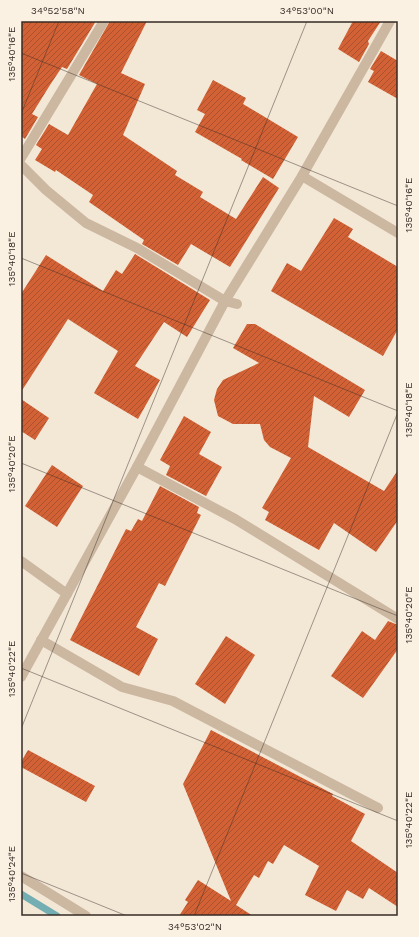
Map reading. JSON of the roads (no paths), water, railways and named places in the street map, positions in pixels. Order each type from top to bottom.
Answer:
[{"type":"street","points":[[21,158],[103,21]]},
{"type":"street","points":[[21,677],[137,467],[225,301],[302,176],[390,21]]},
{"type":"street","points":[[21,165],[46,190],[86,223],[137,248],[225,301],[237,304]]},
{"type":"street","points":[[302,176],[398,233]]},
{"type":"street","points":[[137,467],[235,519],[398,620]]},
{"type":"street","points":[[21,561],[67,594]]},
{"type":"street","points":[[41,640],[122,687],[173,701],[378,808]]},
{"type":"street","points":[[21,876],[86,916]]},
{"type":"waterway","points":[[21,894],[57,916]]}]
